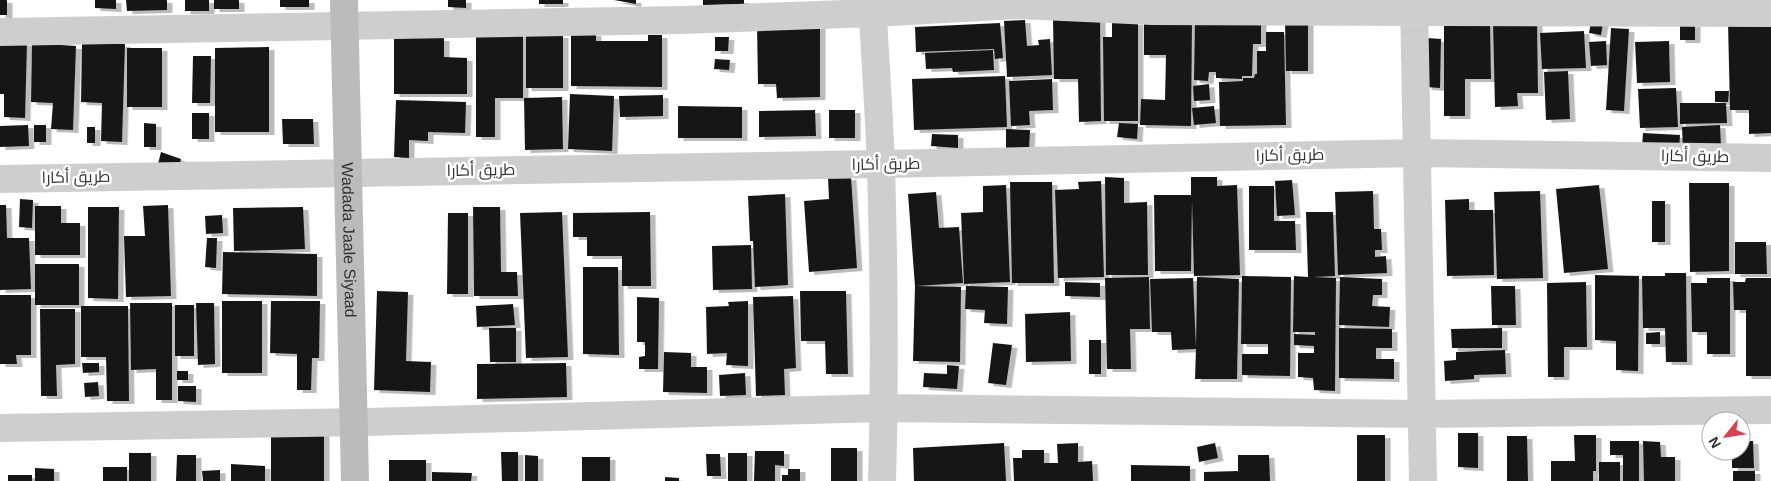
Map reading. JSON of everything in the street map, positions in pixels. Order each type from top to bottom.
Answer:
[{"type":"main road","name":"Wadada Jaale Siyaad","points":[[344,0],[355,481]]},
{"type":"street","points":[[0,32],[682,20],[872,7],[1019,5],[1152,11],[1414,6],[1771,12]]},
{"type":"street","points":[[1414,6],[1423,481]]},
{"type":"street","points":[[872,7],[881,164],[884,275],[882,481]]},
{"type":"street","name":"طريق أكارا","points":[[0,179],[1417,153],[1771,158]]},
{"type":"street","points":[[0,428],[355,422],[884,408],[1422,414],[1771,410]]},
{"type":"building","points":[[0,0],[7,0],[7,15],[0,15]]},
{"type":"building","points":[[95,0],[116,0],[116,9],[95,8]]},
{"type":"building","points":[[126,0],[167,0],[167,10],[127,11]]},
{"type":"building","points":[[185,0],[209,0],[209,11],[185,11]]},
{"type":"building","points":[[214,0],[239,0],[239,9],[214,9]]},
{"type":"building","points":[[280,0],[309,0],[309,7],[280,7]]},
{"type":"building","points":[[448,0],[466,0],[466,8],[448,7]]},
{"type":"building","points":[[539,0],[563,0],[563,4],[539,4]]},
{"type":"building","points":[[614,0],[636,0],[636,4]]},
{"type":"building","points":[[703,0],[744,0],[744,4],[703,5]]},
{"type":"building","points":[[1053,19],[1100,19],[1101,121],[1079,122],[1078,79],[1054,79]]},
{"type":"building","points":[[1025,20],[1027,46],[1039,45],[1038,40],[1050,39],[1052,75],[1007,77],[1004,21]]},
{"type":"building","points":[[1144,20],[1192,21],[1191,126],[1140,125],[1141,99],[1165,100],[1166,55],[1144,55]]},
{"type":"building","points":[[1195,20],[1261,21],[1261,44],[1253,44],[1252,76],[1242,76],[1242,79],[1216,78],[1216,72],[1209,72],[1208,81],[1194,80]]},
{"type":"building","points":[[1537,20],[1538,93],[1517,93],[1518,106],[1495,107],[1493,21]]},
{"type":"building","points":[[1285,21],[1308,21],[1308,71],[1286,71]]},
{"type":"building","points":[[1771,21],[1771,133],[1749,134],[1749,110],[1730,110],[1728,22]]},
{"type":"building","points":[[1112,22],[1138,22],[1138,121],[1104,121],[1103,37],[1112,37]]},
{"type":"building","points":[[1591,22],[1603,23],[1601,35],[1589,33]]},
{"type":"building","points":[[1000,23],[1003,58],[995,59],[994,49],[916,52],[915,27]]},
{"type":"building","points":[[1444,23],[1490,23],[1491,79],[1465,79],[1465,116],[1444,116]]},
{"type":"building","points":[[1695,24],[1695,40],[1680,40],[1680,25]]},
{"type":"building","points":[[757,25],[820,25],[820,97],[777,98],[776,84],[758,84]]},
{"type":"building","points":[[1611,28],[1629,29],[1624,111],[1606,110]]},
{"type":"building","points":[[1584,31],[1586,68],[1542,69],[1540,33]]},
{"type":"building","points":[[1266,32],[1284,32],[1286,125],[1220,126],[1219,82],[1243,81],[1243,78],[1254,78],[1255,74],[1257,74],[1257,51],[1266,51]]},
{"type":"building","points":[[571,33],[596,33],[596,41],[648,41],[648,35],[662,35],[662,87],[571,86]]},
{"type":"building","points":[[476,34],[523,34],[523,98],[495,98],[495,137],[476,137]]},
{"type":"building","points":[[526,35],[563,35],[563,88],[526,88]]},
{"type":"building","points":[[394,37],[444,38],[444,57],[467,58],[467,94],[394,94]]},
{"type":"building","points":[[715,37],[729,37],[728,51],[715,51]]},
{"type":"building","points":[[1427,38],[1441,39],[1440,88],[1426,87]]},
{"type":"building","points":[[1606,41],[1607,65],[1591,66],[1589,42]]},
{"type":"building","points":[[1669,41],[1670,82],[1637,83],[1635,42]]},
{"type":"building","points":[[0,42],[27,43],[25,118],[4,117],[4,94],[0,94]]},
{"type":"building","points":[[82,42],[125,44],[122,142],[101,141],[102,103],[81,102]]},
{"type":"building","points":[[32,43],[76,46],[73,130],[51,129],[53,103],[31,102]]},
{"type":"building","points":[[269,47],[269,132],[215,132],[215,48]]},
{"type":"building","points":[[127,48],[162,48],[162,107],[127,107]]},
{"type":"building","points":[[993,50],[994,70],[953,72],[952,68],[926,69],[925,53]]},
{"type":"building","points":[[193,56],[211,56],[210,103],[192,103]]},
{"type":"building","points":[[715,59],[730,60],[729,70],[714,69]]},
{"type":"building","points":[[1568,71],[1570,119],[1546,120],[1544,72]]},
{"type":"building","points":[[1005,76],[1007,127],[914,130],[912,79]]},
{"type":"building","points":[[1052,79],[1053,110],[1029,111],[1030,125],[1011,126],[1009,81]]},
{"type":"building","points":[[1209,84],[1210,100],[1194,101],[1193,86]]},
{"type":"building","points":[[1676,88],[1678,127],[1640,128],[1638,89]]},
{"type":"building","points":[[1715,91],[1729,91],[1728,102],[1715,102]]},
{"type":"building","points":[[570,94],[614,96],[612,151],[568,149]]},
{"type":"building","points":[[663,95],[663,116],[620,117],[619,96]]},
{"type":"building","points":[[562,97],[563,149],[525,150],[524,98]]},
{"type":"building","points":[[396,100],[466,102],[465,133],[428,132],[428,141],[409,140],[409,158],[394,157]]},
{"type":"building","points":[[1680,103],[1726,103],[1727,123],[1680,124]]},
{"type":"building","points":[[678,106],[742,107],[742,138],[678,138]]},
{"type":"building","points":[[1214,106],[1216,123],[1194,125],[1192,108]]},
{"type":"building","points":[[815,110],[816,136],[759,137],[759,111]]},
{"type":"building","points":[[829,110],[855,110],[855,138],[829,138]]},
{"type":"building","points":[[192,113],[209,113],[209,139],[192,139]]},
{"type":"building","points":[[282,119],[313,119],[314,144],[283,144]]},
{"type":"building","points":[[144,123],[156,124],[156,147],[144,147]]},
{"type":"building","points":[[1119,123],[1138,124],[1137,139],[1117,137]]},
{"type":"building","points":[[28,125],[29,146],[0,147],[0,126]]},
{"type":"building","points":[[34,125],[46,125],[46,142],[34,142]]},
{"type":"building","points":[[1720,125],[1721,147],[1683,149],[1682,127]]},
{"type":"building","points":[[87,127],[95,127],[95,143],[87,143]]},
{"type":"building","points":[[1006,129],[1030,130],[1029,150],[1006,149]]},
{"type":"building","points":[[1643,133],[1680,135],[1679,150],[1642,147]]},
{"type":"building","points":[[932,134],[958,135],[958,148],[931,146]]},
{"type":"building","points":[[161,152],[181,159],[178,170],[158,164]]},
{"type":"building","points":[[851,177],[857,268],[809,272],[804,201],[829,199],[828,178]]},
{"type":"building","points":[[1105,177],[1124,178],[1124,203],[1147,202],[1148,275],[1106,275]]},
{"type":"building","points":[[1191,177],[1217,177],[1217,186],[1237,185],[1240,275],[1194,276],[1192,201],[1191,271],[1155,271],[1154,195],[1191,195]]},
{"type":"building","points":[[1292,180],[1295,215],[1277,216],[1275,181]]},
{"type":"building","points":[[1101,181],[1104,277],[1058,278],[1055,190],[1079,189],[1078,182]]},
{"type":"building","points":[[1010,182],[1052,182],[1054,283],[1012,283]]},
{"type":"building","points":[[1689,183],[1729,183],[1729,271],[1690,272]]},
{"type":"building","points":[[1006,185],[1010,282],[964,284],[961,213],[983,212],[983,186]]},
{"type":"building","points":[[1599,185],[1608,269],[1564,273],[1556,189]]},
{"type":"building","points":[[1249,186],[1274,186],[1274,221],[1295,221],[1296,250],[1249,250]]},
{"type":"building","points":[[1373,191],[1374,229],[1381,229],[1382,250],[1375,250],[1375,257],[1386,256],[1387,273],[1338,275],[1335,192]]},
{"type":"building","points":[[1540,191],[1543,278],[1497,279],[1494,192]]},
{"type":"building","points":[[936,192],[939,228],[959,227],[963,283],[917,286],[961,287],[960,362],[913,361],[915,286],[908,194]]},
{"type":"building","points":[[785,194],[788,285],[755,287],[753,241],[750,241],[748,196]]},
{"type":"building","points":[[20,199],[33,200],[32,228],[19,227]]},
{"type":"building","points":[[1469,199],[1469,210],[1493,210],[1494,275],[1447,276],[1445,200]]},
{"type":"building","points":[[1652,201],[1665,201],[1665,242],[1652,242]]},
{"type":"building","points":[[0,205],[6,205],[7,238],[29,238],[31,289],[0,290]]},
{"type":"building","points":[[168,205],[171,296],[126,297],[124,236],[145,236],[143,206]]},
{"type":"building","points":[[35,206],[61,206],[61,223],[80,223],[80,255],[35,255]]},
{"type":"building","points":[[88,207],[119,207],[118,299],[88,298]]},
{"type":"building","points":[[303,207],[305,249],[234,251],[233,208]]},
{"type":"building","points":[[473,207],[500,207],[501,272],[517,272],[518,296],[474,296]]},
{"type":"building","points":[[562,212],[568,357],[526,358],[520,213]]},
{"type":"building","points":[[650,212],[651,286],[622,286],[622,256],[587,256],[587,237],[573,237],[573,213]]},
{"type":"building","points":[[1306,212],[1333,212],[1335,276],[1314,277],[1336,278],[1335,391],[1314,390],[1313,378],[1298,377],[1298,353],[1314,353],[1314,346],[1294,345],[1294,334],[1315,335],[1315,332],[1293,332],[1294,276],[1308,277]]},
{"type":"building","points":[[448,213],[468,213],[468,294],[447,294]]},
{"type":"building","points":[[222,215],[223,233],[206,234],[205,216]]},
{"type":"building","points":[[207,238],[217,238],[216,268],[205,267]]},
{"type":"building","points":[[1735,242],[1766,242],[1767,274],[1735,274]]},
{"type":"building","points":[[751,245],[752,289],[713,290],[712,246]]},
{"type":"building","points":[[223,252],[317,254],[317,296],[222,294]]},
{"type":"building","points":[[35,264],[79,264],[79,305],[35,305]]},
{"type":"building","points":[[583,267],[618,267],[619,355],[583,354]]},
{"type":"building","points":[[1665,273],[1686,273],[1687,362],[1666,362],[1665,328],[1643,328],[1642,276],[1665,276]]},
{"type":"building","points":[[1595,275],[1639,276],[1638,371],[1616,370],[1616,341],[1595,340]]},
{"type":"building","points":[[1242,276],[1291,277],[1290,376],[1242,375],[1242,354],[1268,354],[1268,344],[1241,344]]},
{"type":"building","points":[[1149,277],[1150,329],[1130,329],[1131,369],[1107,369],[1105,278]]},
{"type":"building","points":[[1197,277],[1239,279],[1237,379],[1195,379],[1196,349],[1172,350],[1171,332],[1152,332],[1150,279],[1193,278],[1196,347]]},
{"type":"building","points":[[1340,277],[1382,279],[1382,295],[1373,295],[1372,306],[1390,307],[1389,327],[1339,325]]},
{"type":"building","points":[[1707,278],[1730,278],[1730,354],[1707,354],[1707,332],[1692,332],[1691,283],[1707,283]]},
{"type":"building","points":[[1746,278],[1771,278],[1771,376],[1746,376],[1746,310],[1734,310],[1733,282],[1745,282]]},
{"type":"building","points":[[1065,282],[1100,283],[1100,297],[1065,296]]},
{"type":"building","points":[[1586,282],[1587,347],[1564,347],[1564,377],[1548,377],[1547,283]]},
{"type":"building","points":[[966,286],[1008,287],[1007,324],[984,323],[985,310],[965,309]]},
{"type":"building","points":[[1491,286],[1515,286],[1516,325],[1492,325]]},
{"type":"building","points":[[377,291],[408,292],[406,361],[431,362],[430,392],[374,390]]},
{"type":"building","points":[[800,291],[846,291],[848,374],[826,374],[825,341],[801,341]]},
{"type":"building","points":[[0,295],[31,295],[31,355],[16,355],[17,364],[0,364]]},
{"type":"building","points":[[793,296],[796,368],[784,369],[785,395],[756,396],[753,297]]},
{"type":"building","points":[[637,297],[659,298],[658,369],[639,369],[639,357],[645,356],[645,342],[637,342]]},
{"type":"building","points":[[222,301],[262,301],[262,373],[222,373]]},
{"type":"building","points":[[271,301],[320,301],[319,358],[312,358],[311,390],[297,390],[297,354],[270,353]]},
{"type":"building","points":[[748,301],[748,366],[726,365],[727,353],[707,354],[706,307],[729,306],[728,302]]},
{"type":"building","points":[[130,303],[172,303],[172,400],[156,400],[156,369],[131,370]]},
{"type":"building","points":[[196,303],[214,303],[215,364],[198,365]]},
{"type":"building","points":[[513,304],[515,325],[477,327],[476,306]]},
{"type":"building","points":[[175,305],[194,305],[194,356],[175,356]]},
{"type":"building","points":[[81,306],[128,306],[129,401],[107,401],[106,357],[81,357]]},
{"type":"building","points":[[40,309],[75,309],[75,364],[56,365],[57,396],[41,396]]},
{"type":"building","points":[[1070,312],[1071,361],[1026,362],[1025,314]]},
{"type":"building","points":[[489,328],[516,328],[516,362],[490,362]]},
{"type":"building","points":[[1339,328],[1392,329],[1392,348],[1376,348],[1376,359],[1394,359],[1394,379],[1339,378]]},
{"type":"building","points":[[1502,328],[1502,348],[1452,348],[1451,329]]},
{"type":"building","points":[[1660,332],[1660,344],[1646,344],[1646,333]]},
{"type":"building","points":[[1089,340],[1101,340],[1101,374],[1089,374]]},
{"type":"building","points":[[993,343],[1012,345],[1006,385],[988,383]]},
{"type":"building","points":[[1505,350],[1506,374],[1474,375],[1474,379],[1445,381],[1444,361],[1456,360],[1456,352]]},
{"type":"building","points":[[664,352],[691,353],[691,367],[707,367],[707,393],[663,392]]},
{"type":"building","points":[[82,363],[99,363],[99,372],[83,373]]},
{"type":"building","points":[[566,363],[567,397],[477,399],[477,364]]},
{"type":"building","points":[[947,365],[959,366],[957,389],[923,387],[924,373],[947,374]]},
{"type":"building","points":[[177,371],[188,371],[188,380],[177,380]]},
{"type":"building","points":[[745,373],[746,395],[720,396],[719,375]]},
{"type":"building","points":[[98,382],[99,396],[85,397],[84,383]]},
{"type":"building","points":[[178,386],[196,386],[196,402],[178,401]]},
{"type":"building","points":[[271,431],[324,431],[324,481],[271,481]]},
{"type":"building","points":[[1458,433],[1478,433],[1478,468],[1458,467]]},
{"type":"building","points":[[1357,435],[1385,435],[1385,481],[1357,481]]},
{"type":"building","points":[[1574,435],[1596,435],[1596,471],[1593,471],[1593,481],[1551,481],[1551,461],[1575,461]]},
{"type":"building","points":[[1507,436],[1527,436],[1528,481],[1507,481]]},
{"type":"building","points":[[1610,441],[1639,441],[1639,481],[1623,481],[1623,455],[1610,455]]},
{"type":"building","points":[[1643,441],[1660,442],[1661,457],[1675,457],[1675,481],[1644,481]]},
{"type":"building","points":[[1751,441],[1753,441],[1754,468],[1732,468],[1732,461],[1751,461]]},
{"type":"building","points":[[1004,443],[1006,481],[914,481],[913,448]]},
{"type":"building","points":[[1078,443],[1078,462],[1092,461],[1093,481],[1014,481],[1013,458],[1022,458],[1022,450],[1044,450],[1044,463],[1058,463],[1057,444]]},
{"type":"building","points":[[1215,443],[1218,458],[1199,462],[1197,447]]},
{"type":"building","points":[[831,448],[857,448],[857,481],[831,481]]},
{"type":"building","points":[[755,451],[784,451],[784,466],[775,465],[775,481],[754,481]]},
{"type":"building","points":[[501,452],[518,452],[518,481],[502,481]]},
{"type":"building","points":[[129,453],[151,453],[151,481],[129,481]]},
{"type":"building","points":[[728,453],[747,453],[747,481],[728,481]]},
{"type":"building","points":[[706,454],[720,454],[721,476],[707,476]]},
{"type":"building","points":[[177,455],[196,455],[196,481],[176,481]]},
{"type":"building","points":[[525,455],[538,456],[538,481],[525,481]]},
{"type":"building","points":[[1238,455],[1269,455],[1270,481],[1204,481],[1204,472],[1238,471]]},
{"type":"building","points":[[582,457],[610,457],[610,481],[582,481]]},
{"type":"building","points":[[389,460],[426,460],[426,481],[389,481]]},
{"type":"building","points":[[1599,462],[1620,462],[1620,481],[1599,481]]},
{"type":"building","points":[[231,464],[265,466],[265,481],[231,481]]},
{"type":"building","points":[[1131,465],[1190,466],[1190,481],[1131,481]]},
{"type":"building","points":[[103,467],[127,467],[127,481],[103,481]]},
{"type":"building","points":[[35,468],[54,469],[54,481],[35,481]]},
{"type":"building","points":[[788,469],[800,469],[800,481],[782,481],[782,475],[788,475]]},
{"type":"building","points":[[220,470],[220,481],[203,481],[202,471]]},
{"type":"building","points":[[1733,471],[1755,471],[1755,481],[1733,481]]},
{"type":"building","points":[[432,472],[472,473],[471,481],[432,481]]},
{"type":"building","points":[[8,475],[32,475],[32,481],[8,481]]},
{"type":"building","points":[[665,477],[679,478],[679,481],[665,481]]}]
